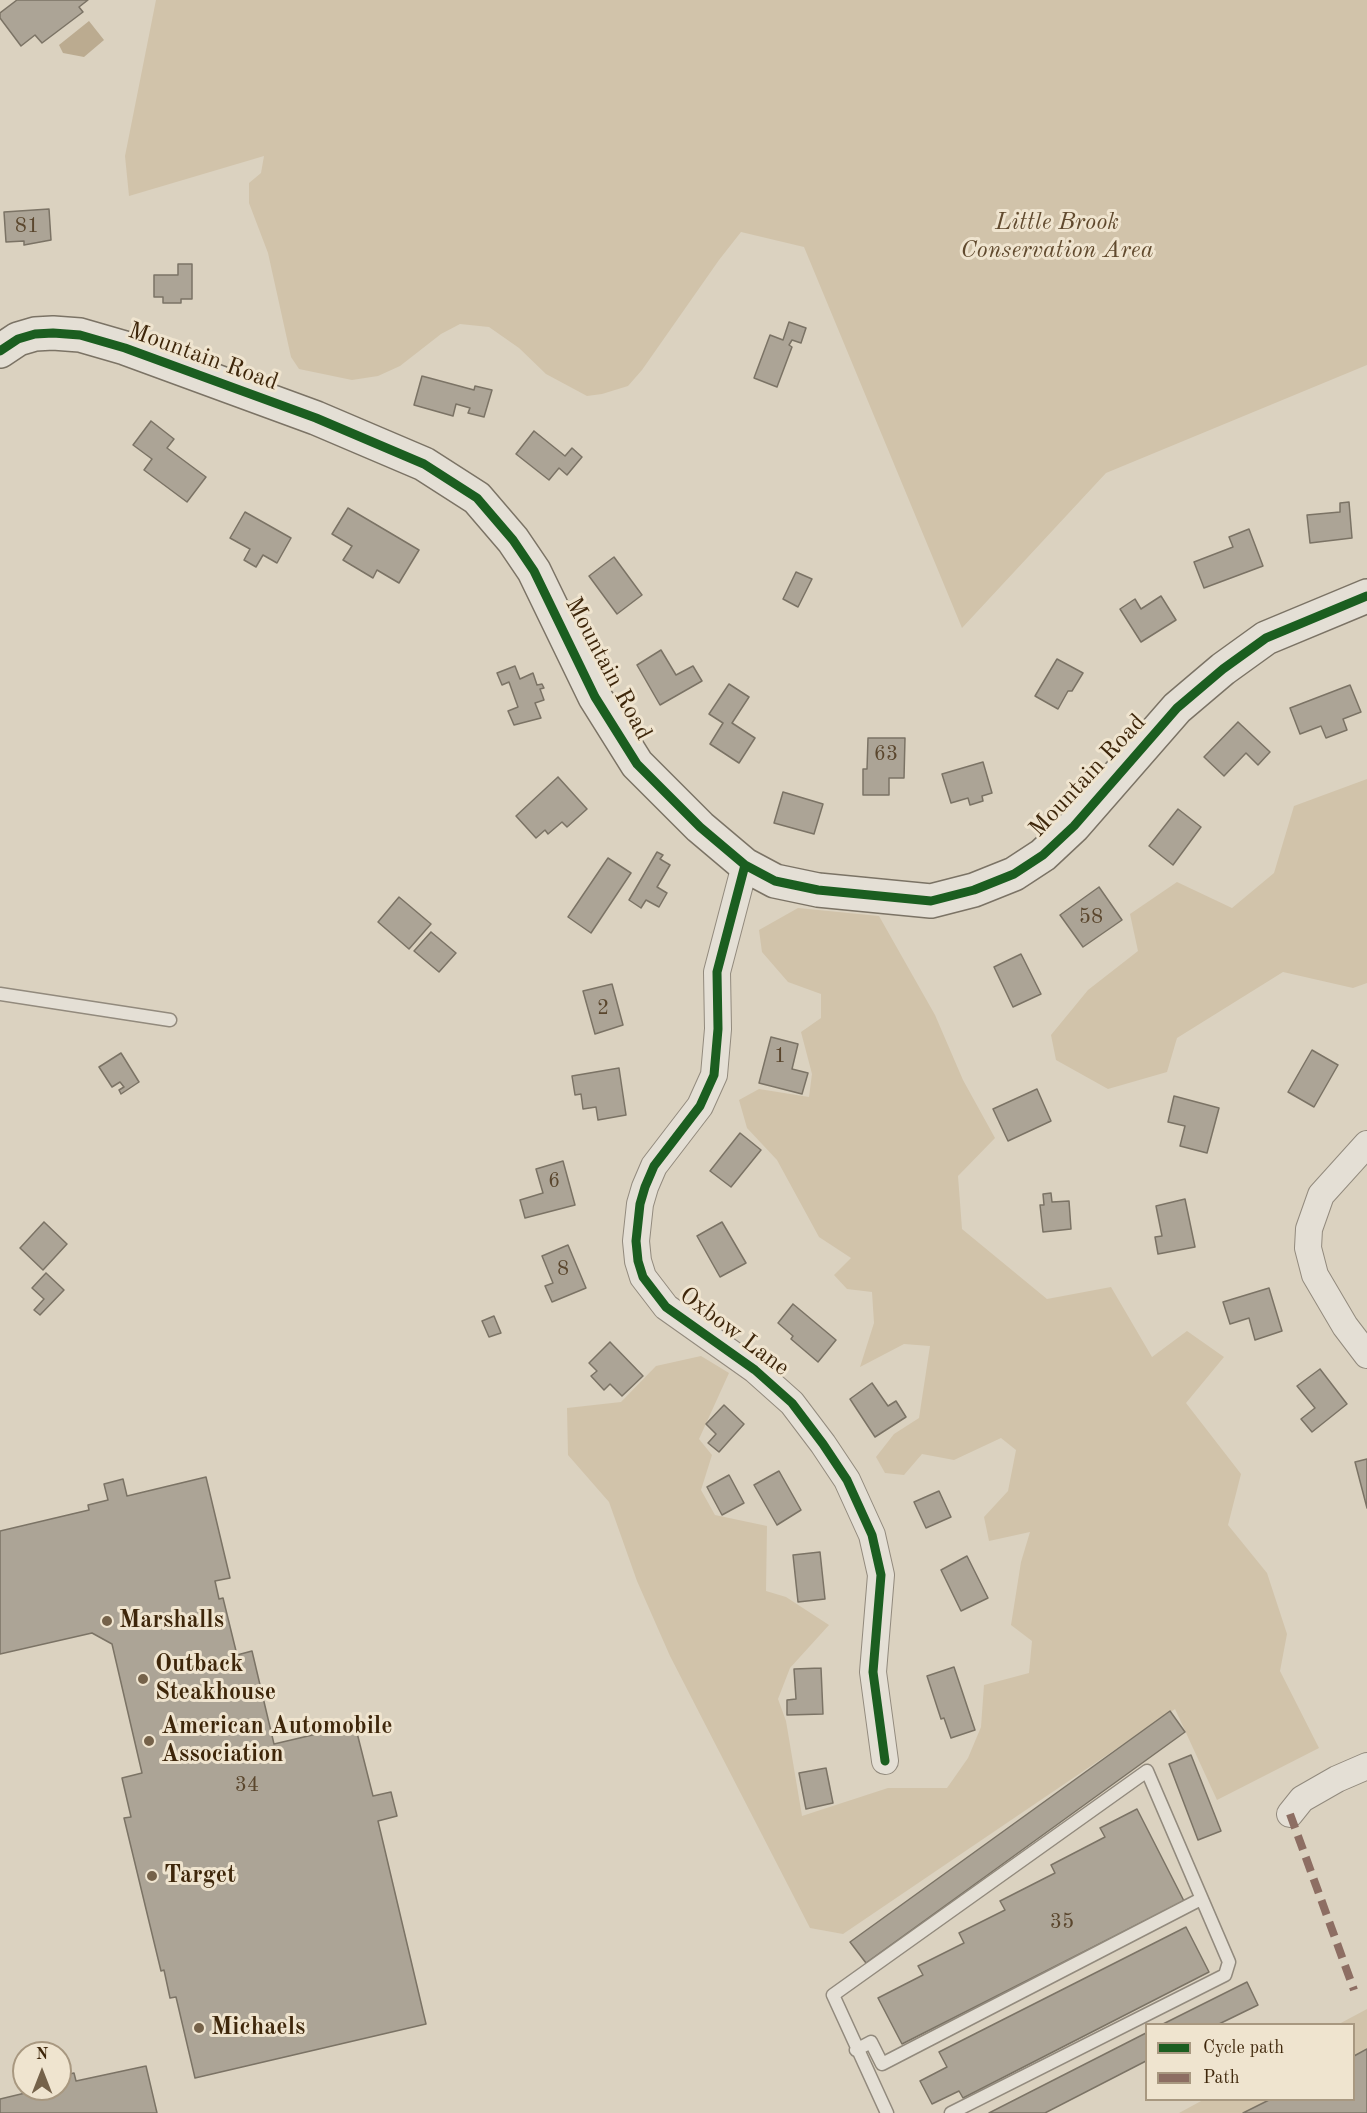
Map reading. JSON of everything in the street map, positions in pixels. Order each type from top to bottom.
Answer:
[{"type":"street","name":"Mountain Road","points":[[0,351],[27,337],[53,333],[80,335],[125,348],[315,418],[413,460],[477,498],[513,540],[534,571],[595,697],[637,764],[700,827],[745,865],[775,881],[818,890],[931,902],[974,890],[1014,874],[1043,855],[1074,826],[1177,708],[1223,669],[1266,638],[1367,596]]},
{"type":"street","name":"Oxbow Lane","points":[[745,865],[717,972],[718,1029],[714,1075],[700,1106],[654,1166],[645,1187],[638,1221],[638,1261],[643,1277],[666,1307],[755,1370],[792,1403],[847,1480],[872,1534],[880,1567],[880,1597],[873,1672],[885,1761]]},
{"type":"street","points":[[1367,1144],[1322,1195],[1309,1229],[1308,1248],[1315,1275],[1345,1326],[1367,1355]]},
{"type":"street","points":[[1290,1814],[1302,1799],[1337,1779],[1367,1766]]},
{"type":"lane","points":[[0,994],[170,1020]]},
{"type":"lane","points":[[887,2113],[856,2050],[833,1995],[1147,1771],[1229,1962],[1225,1975],[951,2113]]},
{"type":"lane","points":[[856,2050],[870,2042],[882,2064],[1202,1899]]},
{"type":"green space","name":"Little Brook Conservation Area","points":[[156,0],[1367,0],[1367,365],[1106,473],[962,628],[804,247],[741,232],[642,370],[628,386],[602,394],[587,396],[546,374],[519,348],[489,327],[460,324],[441,334],[400,366],[378,376],[352,380],[299,369],[291,357],[268,253],[249,203],[249,183],[261,173],[264,156],[129,196],[125,156]]},
{"type":"green space","points":[[1367,779],[1367,983],[1353,988],[1283,972],[1177,1038],[1167,1072],[1108,1089],[1056,1060],[1051,1035],[1088,990],[1138,951],[1130,914],[1177,882],[1232,908],[1274,873],[1294,806]]},
{"type":"green space","points":[[798,908],[879,916],[935,1015],[963,1080],[995,1138],[958,1176],[962,1229],[1047,1299],[1111,1287],[1152,1357],[1187,1331],[1224,1357],[1186,1403],[1241,1474],[1228,1525],[1267,1573],[1287,1634],[1280,1671],[1319,1748],[1217,1800],[1175,1709],[843,1934],[810,1928],[670,1656],[637,1581],[609,1502],[568,1455],[567,1408],[621,1402],[656,1366],[701,1356],[729,1373],[699,1439],[712,1455],[701,1490],[715,1515],[767,1526],[766,1591],[786,1597],[829,1625],[790,1668],[778,1699],[786,1721],[802,1816],[888,1788],[947,1788],[968,1758],[981,1727],[984,1685],[1029,1673],[1032,1641],[1011,1625],[1021,1562],[1030,1532],[989,1541],[984,1517],[1008,1491],[1016,1450],[1001,1438],[954,1460],[922,1454],[904,1475],[885,1473],[876,1457],[894,1434],[919,1418],[930,1346],[904,1344],[860,1367],[874,1323],[872,1292],[847,1289],[834,1275],[851,1258],[819,1237],[777,1160],[747,1128],[739,1100],[759,1089],[809,1097],[812,1074],[801,1032],[821,1018],[821,994],[788,982],[762,952],[759,930]]},
{"type":"green space","points":[[1367,2009],[1367,2113],[1179,2113],[1201,2101],[1355,2101],[1355,2023],[1341,2023]]},
{"type":"shaded area","points":[[89,21],[104,40],[84,57],[63,53],[59,45]]},
{"type":"building","points":[[17,0],[88,0],[79,7],[83,12],[42,43],[35,35],[21,46],[0,18],[0,13]]},
{"type":"building","points":[[49,209],[51,240],[24,245],[24,241],[6,242],[4,212]]},
{"type":"building","points":[[178,264],[192,264],[192,299],[181,299],[181,303],[163,303],[163,297],[154,297],[154,275],[178,275]]},
{"type":"building","points":[[789,322],[806,328],[801,343],[792,340],[789,345],[792,347],[777,387],[754,378],[770,335],[783,340]]},
{"type":"building","points":[[422,376],[474,390],[475,386],[492,390],[484,417],[468,413],[470,408],[456,404],[453,416],[414,405]]},
{"type":"building","points":[[151,421],[174,439],[167,448],[206,477],[187,502],[144,470],[152,459],[133,445]]},
{"type":"building","points":[[534,431],[565,456],[572,448],[582,457],[567,475],[559,468],[549,480],[516,454]]},
{"type":"building","points":[[1349,502],[1352,538],[1310,543],[1307,515],[1340,512],[1340,503]]},
{"type":"building","points":[[348,508],[419,550],[399,583],[377,570],[373,578],[343,560],[352,546],[332,534]]},
{"type":"building","points":[[245,512],[291,538],[277,563],[263,555],[256,567],[244,560],[250,549],[230,538]]},
{"type":"building","points":[[1249,529],[1263,566],[1204,588],[1194,562],[1233,547],[1229,537]]},
{"type":"building","points":[[614,557],[642,595],[617,614],[589,576]]},
{"type":"building","points":[[796,572],[812,579],[798,607],[783,599]]},
{"type":"building","points":[[1161,596],[1176,620],[1141,642],[1120,609],[1135,599],[1141,609]]},
{"type":"building","points":[[661,650],[676,675],[693,666],[702,681],[660,705],[637,665]]},
{"type":"building","points":[[1057,659],[1083,673],[1072,691],[1068,691],[1058,709],[1035,696]]},
{"type":"building","points":[[515,666],[520,679],[533,673],[537,685],[542,684],[544,688],[540,689],[544,700],[535,703],[541,718],[514,725],[508,711],[518,707],[509,682],[502,685],[497,673]]},
{"type":"building","points":[[729,684],[749,697],[732,723],[755,738],[739,763],[710,744],[723,723],[709,714]]},
{"type":"building","points":[[1350,685],[1361,712],[1343,719],[1347,730],[1326,738],[1321,726],[1300,734],[1290,708]]},
{"type":"building","points":[[1238,722],[1270,752],[1258,765],[1246,753],[1224,776],[1204,757]]},
{"type":"building","points":[[868,738],[905,738],[904,778],[889,778],[889,795],[863,795],[863,769],[867,769]]},
{"type":"building","points":[[983,762],[992,793],[982,796],[983,801],[970,805],[968,798],[951,803],[942,774]]},
{"type":"building","points":[[558,777],[587,809],[567,827],[562,822],[548,834],[545,830],[536,838],[516,816]]},
{"type":"building","points":[[783,792],[823,804],[814,834],[774,823]]},
{"type":"building","points":[[1178,809],[1201,827],[1173,865],[1149,846]]},
{"type":"building","points":[[657,852],[663,855],[660,859],[670,865],[657,887],[667,893],[659,907],[646,900],[641,908],[629,900]]},
{"type":"building","points":[[608,858],[631,873],[591,933],[568,917]]},
{"type":"building","points":[[1099,887],[1122,920],[1083,947],[1060,915]]},
{"type":"building","points":[[399,897],[431,924],[409,949],[378,922]]},
{"type":"building","points":[[431,932],[456,953],[439,972],[414,951]]},
{"type":"building","points":[[1021,954],[1041,994],[1013,1007],[994,967]]},
{"type":"building","points":[[612,984],[623,1025],[595,1034],[583,991]]},
{"type":"building","points":[[771,1037],[798,1044],[792,1069],[808,1073],[802,1094],[759,1083]]},
{"type":"building","points":[[1312,1050],[1338,1065],[1314,1107],[1288,1092]]},
{"type":"building","points":[[121,1053],[139,1082],[121,1094],[119,1090],[124,1087],[120,1082],[112,1087],[99,1067]]},
{"type":"building","points":[[619,1068],[626,1115],[598,1120],[596,1107],[583,1109],[581,1094],[575,1095],[572,1076]]},
{"type":"building","points":[[1037,1089],[1051,1121],[1008,1141],[993,1109]]},
{"type":"building","points":[[1174,1096],[1219,1108],[1207,1153],[1180,1146],[1185,1126],[1168,1122]]},
{"type":"building","points":[[740,1133],[761,1150],[731,1187],[710,1171]]},
{"type":"building","points":[[563,1161],[575,1205],[525,1218],[520,1200],[543,1193],[536,1169]]},
{"type":"building","points":[[1051,1193],[1052,1202],[1069,1201],[1071,1229],[1043,1232],[1040,1205],[1044,1205],[1043,1194]]},
{"type":"building","points":[[1185,1199],[1195,1247],[1158,1254],[1155,1237],[1162,1236],[1156,1206]]},
{"type":"building","points":[[44,1222],[67,1244],[43,1270],[20,1248]]},
{"type":"building","points":[[722,1222],[746,1263],[720,1277],[697,1236]]},
{"type":"building","points":[[568,1245],[586,1288],[552,1302],[545,1286],[553,1283],[542,1256]]},
{"type":"building","points":[[46,1273],[64,1290],[40,1315],[34,1310],[44,1299],[32,1288]]},
{"type":"building","points":[[1269,1288],[1282,1331],[1255,1340],[1249,1318],[1230,1324],[1223,1302]]},
{"type":"building","points":[[793,1304],[836,1340],[818,1362],[791,1339],[793,1336],[778,1323]]},
{"type":"building","points":[[494,1316],[501,1333],[489,1337],[482,1321]]},
{"type":"building","points":[[610,1342],[643,1376],[622,1396],[610,1384],[604,1390],[591,1376],[597,1371],[589,1363]]},
{"type":"building","points":[[1320,1369],[1347,1404],[1312,1432],[1301,1419],[1315,1408],[1297,1386]]},
{"type":"building","points":[[872,1383],[888,1406],[896,1401],[906,1417],[875,1437],[850,1399]]},
{"type":"building","points":[[724,1405],[744,1424],[719,1452],[708,1443],[716,1434],[706,1424]]},
{"type":"building","points":[[1367,1459],[1367,1508],[1355,1462]]},
{"type":"building","points":[[779,1471],[801,1510],[777,1525],[754,1485]]},
{"type":"building","points":[[729,1475],[744,1503],[722,1515],[707,1487]]},
{"type":"building","points":[[206,1477],[230,1578],[215,1581],[219,1599],[223,1598],[237,1655],[252,1651],[274,1744],[355,1725],[373,1796],[391,1792],[397,1816],[378,1821],[426,2024],[195,2078],[176,1997],[170,1998],[164,1970],[161,1971],[124,1818],[131,1817],[122,1778],[142,1773],[112,1644],[92,1633],[0,1654],[0,1531],[89,1510],[88,1505],[108,1500],[104,1484],[123,1479],[127,1496]]},
{"type":"building","points":[[939,1491],[951,1517],[926,1528],[914,1502]]},
{"type":"building","points":[[820,1552],[825,1599],[798,1602],[793,1555]]},
{"type":"building","points":[[967,1556],[988,1598],[961,1611],[941,1570]]},
{"type":"building","points":[[954,1667],[975,1730],[951,1738],[944,1718],[941,1719],[927,1676]]},
{"type":"building","points":[[821,1668],[823,1714],[787,1715],[787,1700],[796,1699],[794,1669]]},
{"type":"building","points":[[1170,1711],[1185,1732],[866,1963],[850,1942]]},
{"type":"building","points":[[1191,1755],[1221,1831],[1198,1840],[1169,1764]]},
{"type":"building","points":[[826,1768],[833,1803],[806,1809],[799,1773]]},
{"type":"building","points":[[1137,1809],[1184,1901],[902,2044],[878,1998],[923,1975],[918,1966],[964,1943],[959,1933],[1005,1910],[1000,1901],[1055,1873],[1051,1865],[1105,1837],[1100,1828]]},
{"type":"building","points":[[1186,1927],[1209,1972],[963,2098],[959,2091],[932,2104],[920,2081],[947,2067],[939,2052]]},
{"type":"building","points":[[1247,1982],[1258,2005],[1221,2023],[1165,2023]]},
{"type":"building","points":[[1145,2034],[1145,2062],[1045,2113],[989,2113]]},
{"type":"building","points":[[1367,2049],[1367,2113],[1243,2113],[1267,2101],[1355,2101],[1355,2055]]},
{"type":"building","points":[[146,2066],[157,2113],[0,2113],[0,2099],[12,2096],[12,2101],[72,2101],[72,2073],[74,2073],[76,2081]]},
{"type":"marked path","points":[[1290,1814],[1354,1990]]},
{"type":"cycle path","points":[[0,351],[18,339],[35,334],[53,333],[80,335],[125,348],[316,418],[424,464],[477,498],[513,540],[534,571],[595,697],[637,764],[700,827],[745,865],[775,881],[818,890],[931,901],[974,890],[1014,874],[1043,855],[1074,826],[1177,708],[1223,669],[1266,638],[1367,596]]},
{"type":"cycle path","points":[[745,865],[717,972],[718,1029],[714,1075],[700,1106],[654,1166],[645,1187],[640,1204],[636,1241],[638,1261],[643,1277],[666,1307],[755,1370],[792,1403],[847,1480],[872,1535],[881,1575],[873,1672],[885,1761]]},
{"type":"place","name":"Marshalls","points":[[107,1621]]},
{"type":"place","name":"Outback Steakhouse","points":[[143,1679]]},
{"type":"place","name":"American Automobile Association","points":[[149,1741]]},
{"type":"place","name":"Target","points":[[152,1876]]},
{"type":"place","name":"Michaels","points":[[199,2028]]}]
